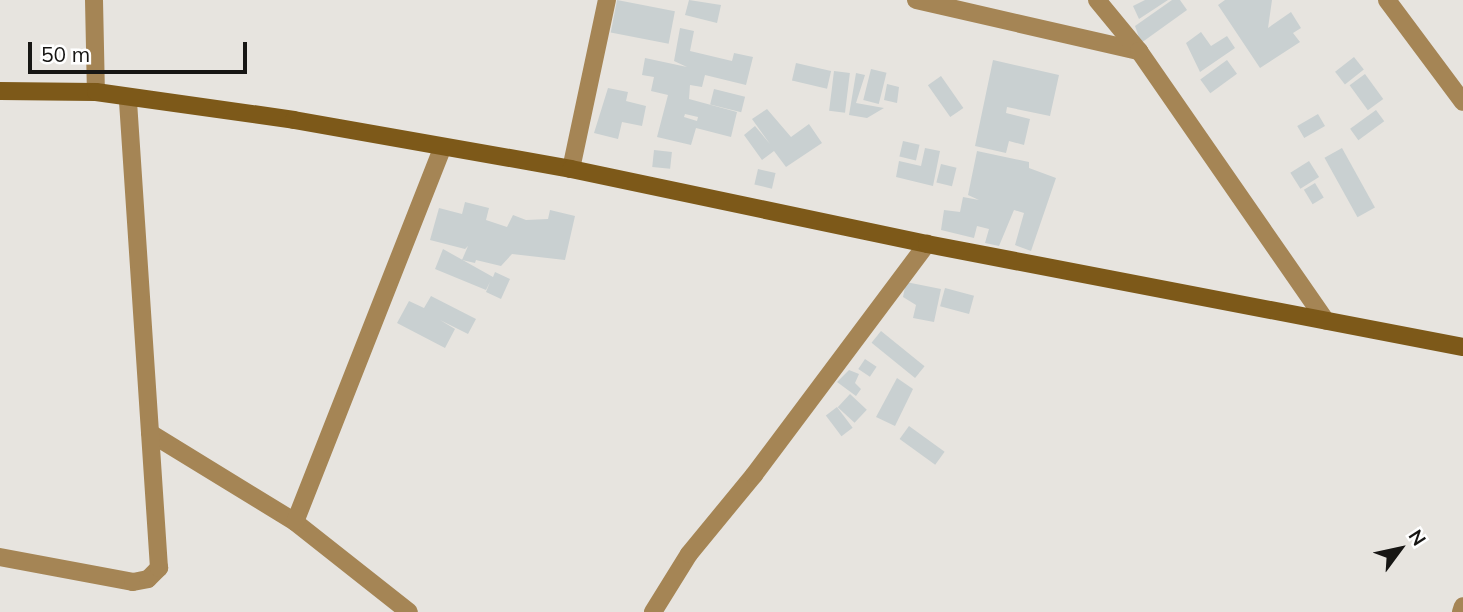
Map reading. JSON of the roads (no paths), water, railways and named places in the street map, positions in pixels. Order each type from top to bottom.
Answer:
[{"type":"street","points":[[94,0],[96,92]]},
{"type":"street","points":[[571,169],[607,0]]},
{"type":"street","points":[[916,0],[1139,51]]},
{"type":"street","points":[[1097,0],[1139,51],[1326,321]]},
{"type":"street","points":[[1387,0],[1458,81],[1463,102]]},
{"type":"street","points":[[0,91],[96,92],[295,120],[442,149],[571,169],[928,244],[1463,347]]},
{"type":"street","points":[[0,557],[133,582],[148,579],[159,568],[128,97]]},
{"type":"street","points":[[295,522],[442,149]]},
{"type":"street","points":[[653,612],[689,554],[754,474],[928,244]]},
{"type":"street","points":[[150,433],[295,522],[409,612]]},
{"type":"street","points":[[1461,612],[1463,606]]}]
